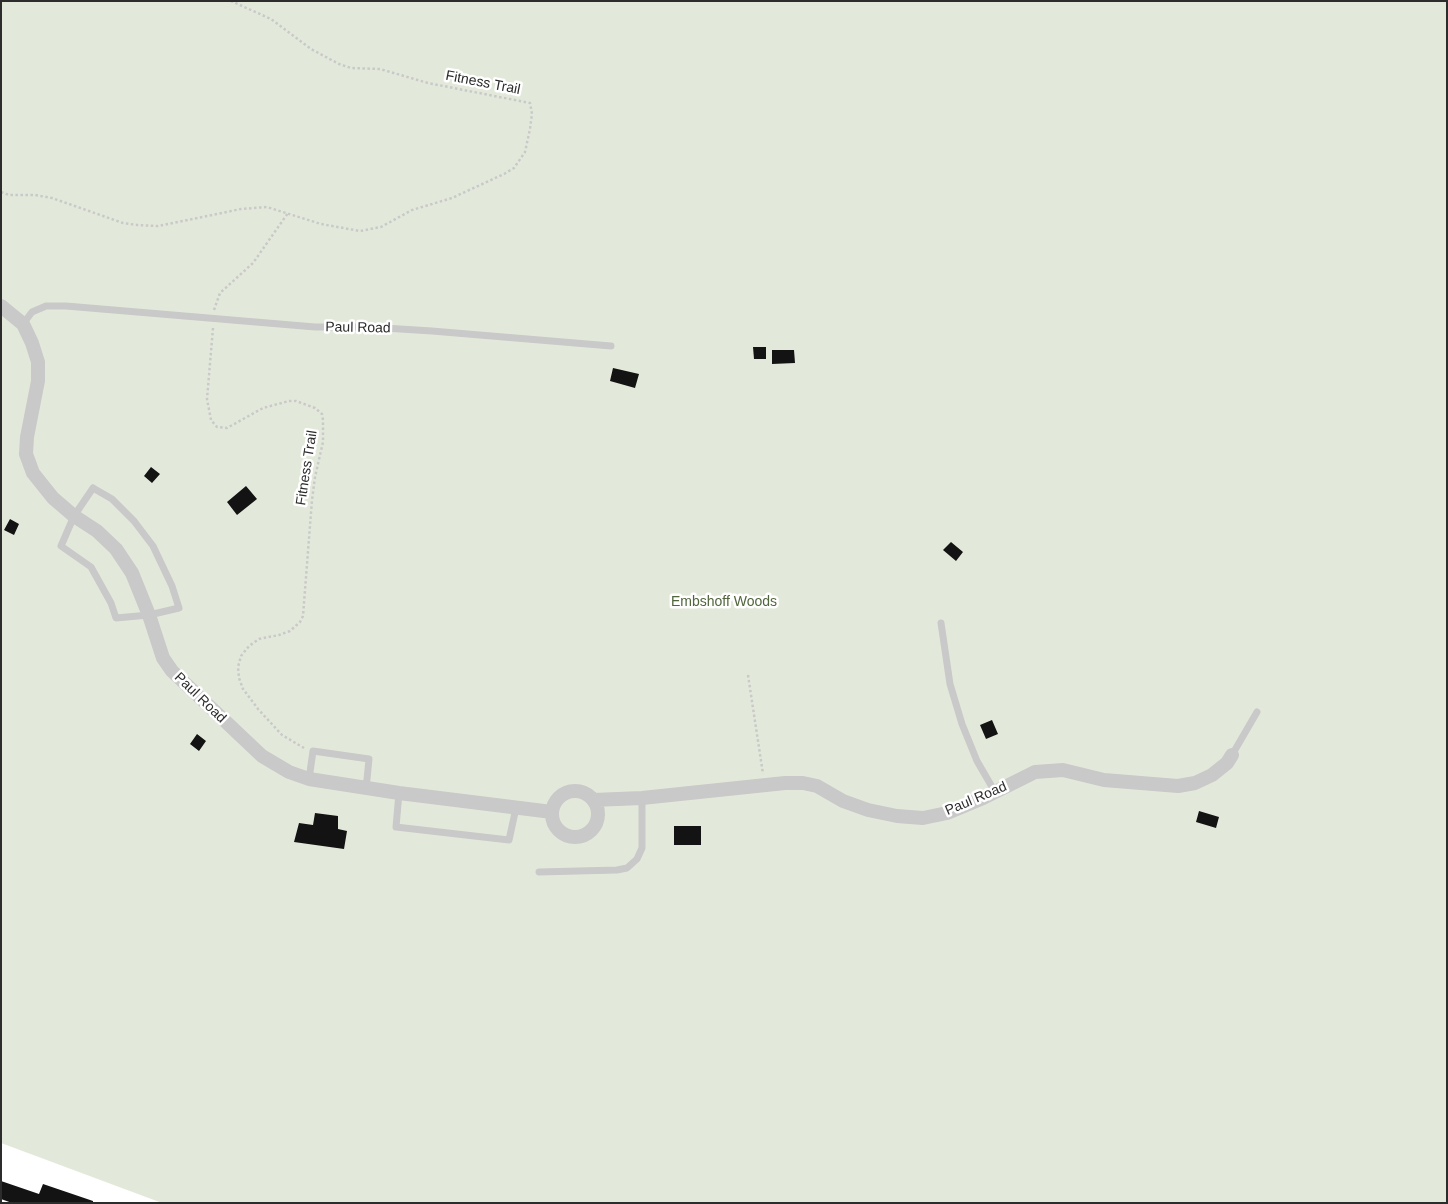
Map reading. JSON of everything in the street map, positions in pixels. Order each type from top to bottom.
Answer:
[{"type":"street","name":"Paul Road","points":[[1,306],[23,324],[38,362],[38,381],[27,438],[26,454],[33,473],[53,498],[74,516],[97,531],[116,549],[132,573],[164,658],[172,671],[262,756],[288,772],[309,780],[552,812],[555,802],[568,792],[584,793],[593,800],[642,798],[765,785],[803,783],[817,786],[843,801],[868,810],[897,816],[923,818],[947,813],[1035,772],[1063,770],[1104,780],[1178,786],[1195,783],[1212,775],[1228,764],[1232,755]]},
{"type":"street","points":[[552,812],[552,820],[560,833],[574,838],[582,837],[594,828],[597,821],[597,806],[593,800]]},
{"type":"lane","name":"Paul Road","points":[[23,324],[32,312],[46,306],[66,306],[315,327],[368,327],[432,331],[611,346]]},
{"type":"lane","points":[[93,488],[112,499],[139,527],[153,546],[163,565],[179,608],[149,615],[116,618],[112,604],[91,566],[61,546],[74,516],[93,488]]},
{"type":"lane","points":[[941,624],[950,684],[960,717],[974,753],[995,792]]},
{"type":"lane","points":[[1232,755],[1257,712]]},
{"type":"lane","points":[[309,780],[313,751],[369,759],[366,789]]},
{"type":"lane","points":[[399,793],[396,828],[509,840],[516,808]]},
{"type":"lane","points":[[538,872],[617,870],[628,868],[637,860],[642,848],[642,798]]},
{"type":"path","name":"Fitness Trail","points":[[1,192],[9,195],[44,196],[123,223],[136,225],[158,226],[249,208],[267,207],[313,222],[340,228],[375,229],[412,210],[466,192],[510,171],[525,152],[529,140],[532,114],[530,103],[428,83],[380,69],[351,68],[339,64],[311,49],[271,19],[231,1]]},
{"type":"path","name":"Fitness Trail","points":[[288,213],[253,263],[220,293],[215,305],[213,319],[213,342],[207,378],[207,399],[209,414],[217,427],[227,428],[263,408],[289,401],[296,401],[315,408],[322,414],[323,442],[315,477],[310,517],[303,616],[300,622],[290,631],[259,640],[249,646],[241,656],[238,667],[244,689],[265,718],[282,735],[312,752]]},
{"type":"path","points":[[748,675],[765,785]]},
{"type":"green space","name":"Embshoff Woods","points":[[1,1],[1447,1],[1447,1203],[162,1203],[1,1143]]},
{"type":"building","points":[[753,347],[766,347],[766,359],[754,359]]},
{"type":"building","points":[[772,350],[794,350],[795,363],[772,364]]},
{"type":"building","points":[[613,368],[639,374],[635,388],[610,381]]},
{"type":"building","points":[[151,467],[160,474],[152,483],[144,476]]},
{"type":"building","points":[[246,486],[257,499],[237,515],[227,502]]},
{"type":"building","points":[[10,519],[19,524],[14,535],[4,530]]},
{"type":"building","points":[[951,542],[963,552],[956,561],[943,550]]},
{"type":"building","points":[[992,720],[998,734],[986,739],[980,725]]},
{"type":"building","points":[[197,734],[206,741],[199,751],[190,744]]},
{"type":"building","points":[[1199,811],[1219,817],[1216,828],[1196,822]]},
{"type":"building","points":[[315,813],[338,816],[338,829],[347,831],[344,849],[294,842],[299,823],[313,825]]},
{"type":"building","points":[[674,826],[701,826],[701,845],[674,845]]},
{"type":"building","points":[[1,1181],[39,1194],[43,1184],[93,1201],[93,1203],[12,1203],[1,1199]]}]
